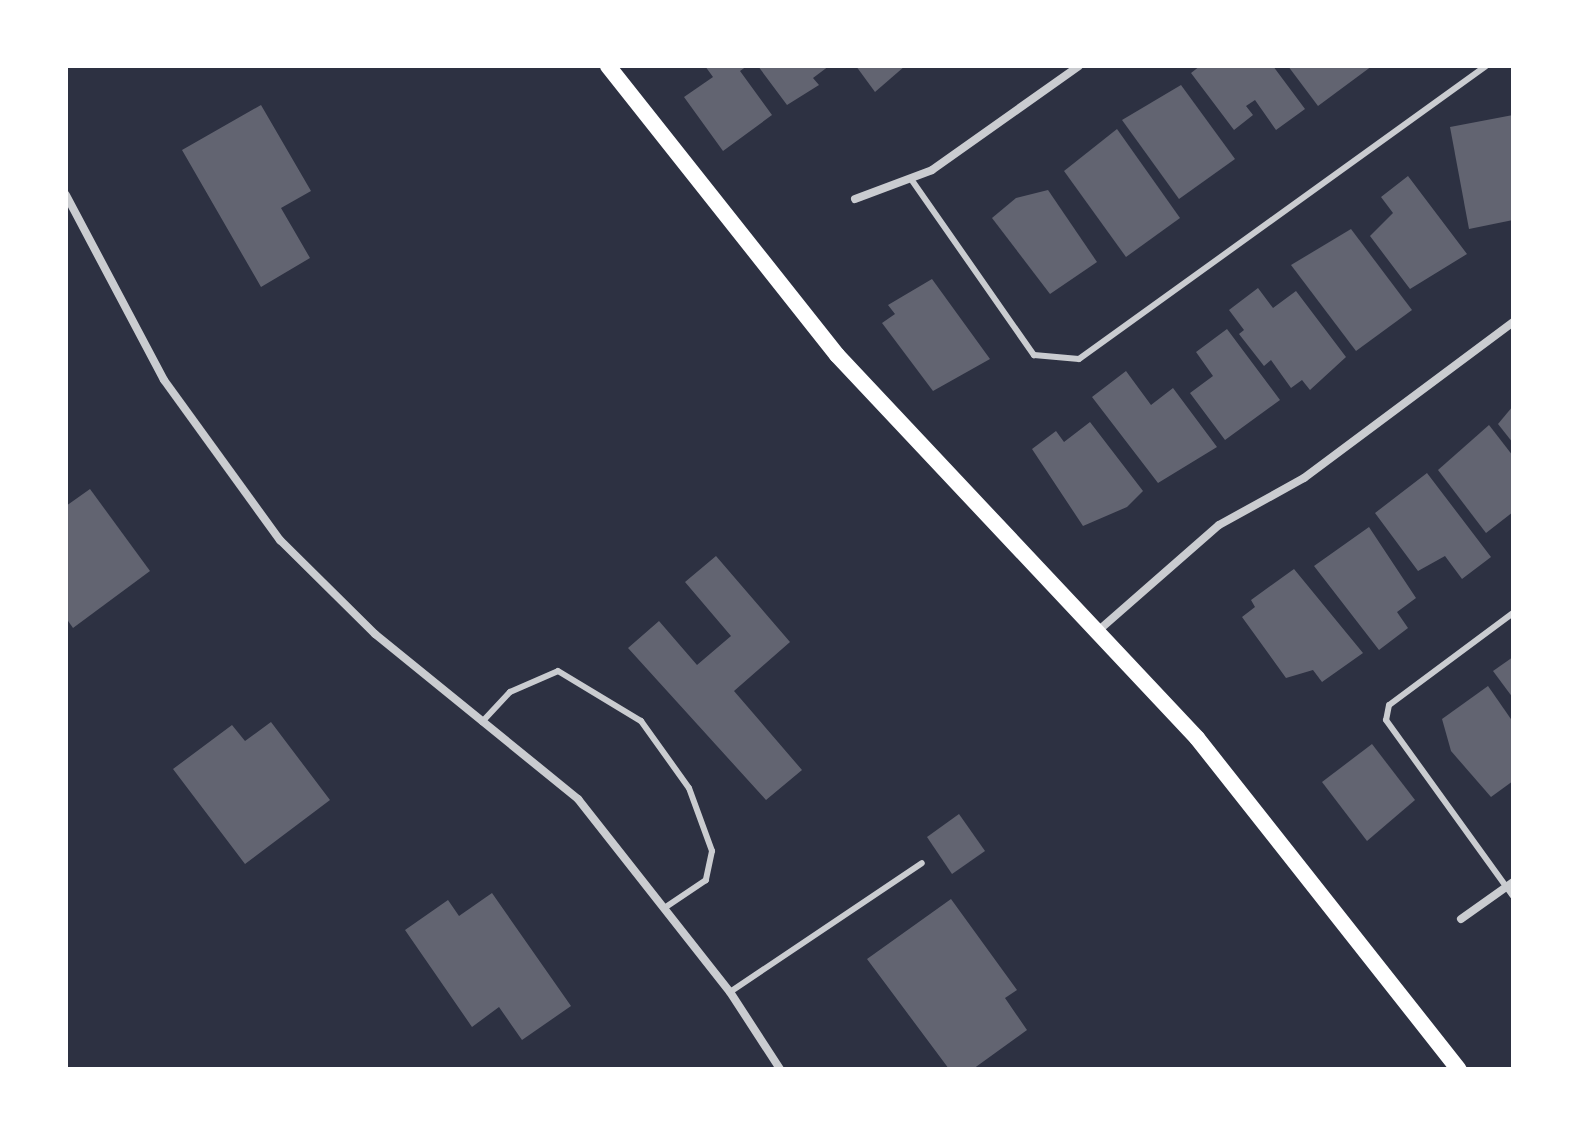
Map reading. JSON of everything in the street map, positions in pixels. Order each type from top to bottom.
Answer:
[{"type":"main road","points":[[608,66],[837,355],[1099,630],[1197,738],[1458,1069]]},
{"type":"street","points":[[855,199],[911,179],[1079,66]]},
{"type":"street","points":[[66,195],[164,380],[271,528],[375,634],[578,799],[730,992],[780,1069]]},
{"type":"street","points":[[1099,630],[1219,525],[1304,478],[1513,322]]},
{"type":"street","points":[[1461,919],[1510,885]]},
{"type":"lane","points":[[911,179],[1034,355],[1079,359],[1486,66]]},
{"type":"lane","points":[[1513,613],[1389,705],[1386,720],[1510,885],[1513,896]]},
{"type":"lane","points":[[482,722],[510,692],[558,671],[641,721],[689,788],[712,851],[706,880],[666,907]]},
{"type":"lane","points":[[730,992],[922,863]]},
{"type":"building","points":[[705,66],[747,66],[740,71],[772,115],[723,151],[684,97],[713,77]]},
{"type":"building","points":[[758,66],[829,66],[813,78],[819,85],[787,105]]},
{"type":"building","points":[[856,66],[905,66],[875,92]]},
{"type":"building","points":[[1200,66],[1273,66],[1305,109],[1276,130],[1255,100],[1246,106],[1253,115],[1234,130],[1191,73]]},
{"type":"building","points":[[1288,66],[1372,66],[1318,106]]},
{"type":"building","points":[[1181,85],[1235,159],[1179,199],[1122,120]]},
{"type":"building","points":[[261,105],[311,191],[281,208],[310,258],[261,287],[182,150]]},
{"type":"building","points":[[1513,115],[1513,220],[1469,229],[1450,127]]},
{"type":"building","points":[[1117,129],[1180,218],[1126,257],[1064,171]]},
{"type":"building","points":[[1408,176],[1467,254],[1410,289],[1370,236],[1393,213],[1381,197]]},
{"type":"building","points":[[1048,190],[1097,262],[1050,294],[992,218],[1016,198]]},
{"type":"building","points":[[1351,229],[1412,310],[1356,351],[1291,265]]},
{"type":"building","points":[[932,279],[990,359],[933,391],[882,323],[895,314],[888,305]]},
{"type":"building","points":[[1258,288],[1273,308],[1296,291],[1346,357],[1310,390],[1302,380],[1291,388],[1271,360],[1264,366],[1239,334],[1244,330],[1229,310]]},
{"type":"building","points":[[1227,329],[1280,400],[1225,440],[1190,393],[1213,376],[1196,352]]},
{"type":"building","points":[[1126,371],[1151,405],[1173,388],[1217,447],[1158,483],[1092,397]]},
{"type":"building","points":[[1513,406],[1513,443],[1498,424]]},
{"type":"building","points":[[1090,422],[1143,491],[1127,507],[1083,526],[1032,449],[1056,431],[1064,442]]},
{"type":"building","points":[[1489,425],[1513,456],[1513,512],[1486,533],[1438,470]]},
{"type":"building","points":[[1427,473],[1491,557],[1462,579],[1445,556],[1418,571],[1375,513]]},
{"type":"building","points":[[90,489],[150,571],[73,628],[66,618],[66,506]]},
{"type":"building","points":[[1369,527],[1416,598],[1397,612],[1408,628],[1379,650],[1314,566]]},
{"type":"building","points":[[716,556],[790,642],[734,691],[802,770],[766,800],[628,648],[659,621],[697,665],[731,636],[685,582]]},
{"type":"building","points":[[1294,569],[1363,653],[1322,682],[1313,670],[1286,678],[1242,617],[1255,607],[1251,600]]},
{"type":"building","points":[[1513,657],[1513,698],[1493,671]]},
{"type":"building","points":[[1488,686],[1513,722],[1513,781],[1491,797],[1451,751],[1442,719]]},
{"type":"building","points":[[271,722],[330,800],[245,864],[173,769],[232,725],[245,741]]},
{"type":"building","points":[[1372,744],[1415,800],[1367,841],[1322,782]]},
{"type":"building","points":[[959,814],[985,851],[952,874],[927,837]]},
{"type":"building","points":[[492,893],[571,1006],[522,1040],[499,1007],[472,1027],[405,930],[448,900],[459,916]]},
{"type":"building","points":[[951,899],[1017,990],[1005,998],[1027,1030],[973,1069],[949,1069],[867,959]]}]
